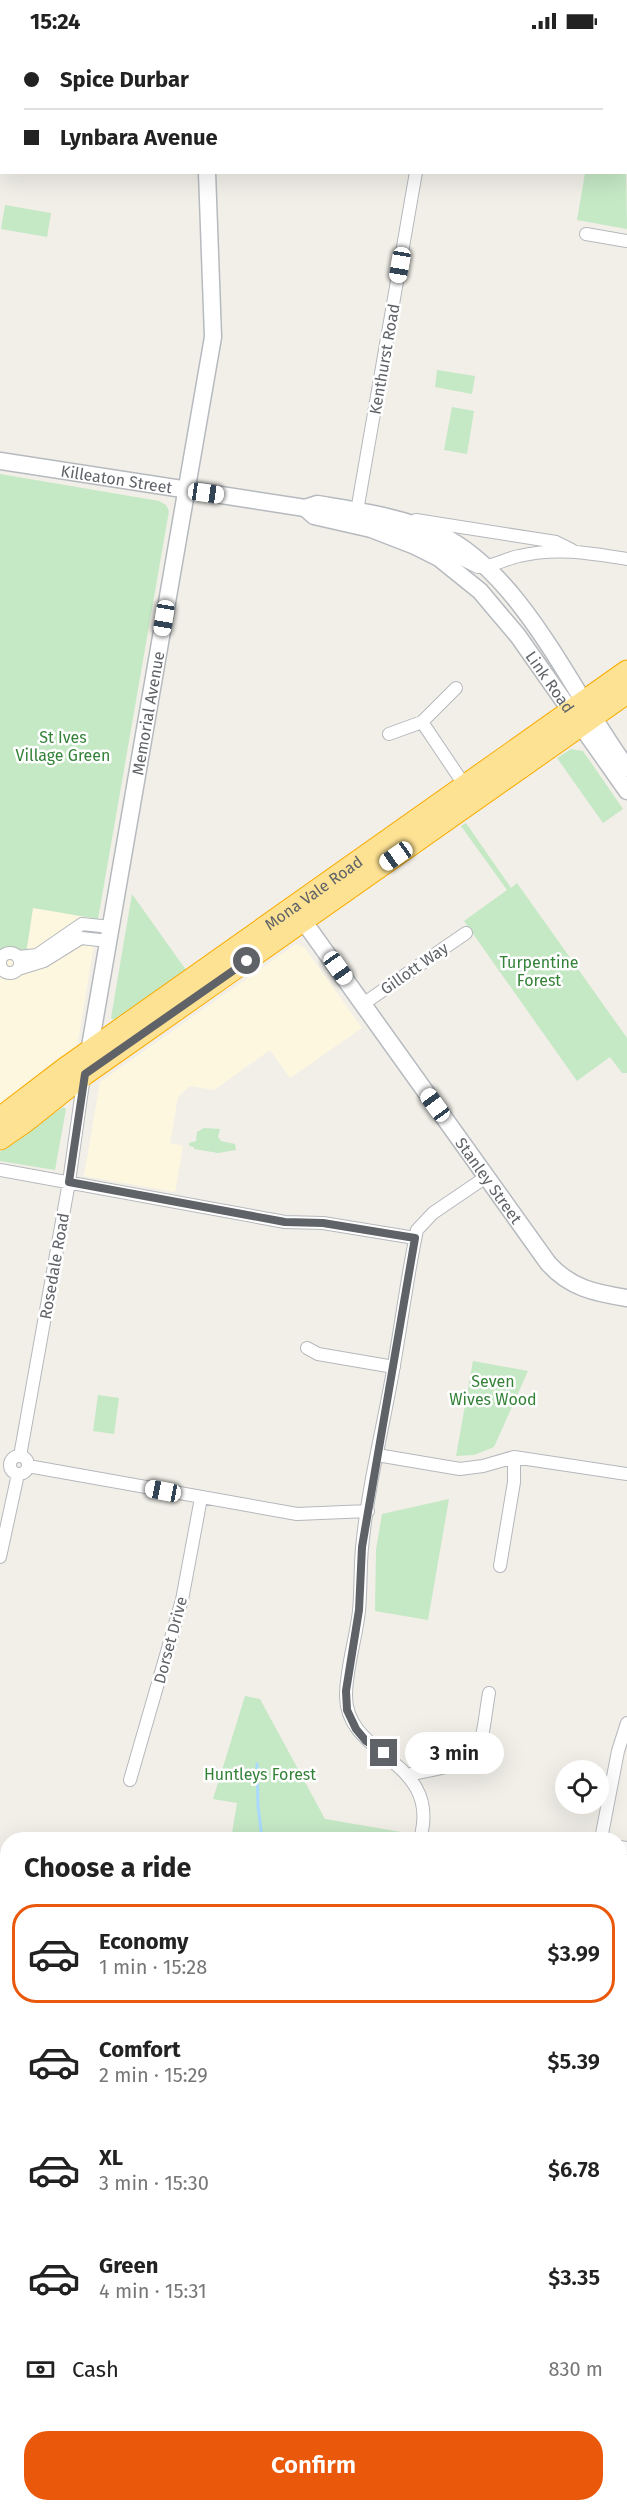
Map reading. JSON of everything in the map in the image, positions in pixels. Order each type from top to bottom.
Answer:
[{"type":"highway","name":"Mona Vale Road","points":[[0,1118],[88,1053],[299,914],[582,714],[627,671]]},
{"type":"highway","name":"Mona Vale Road","points":[[0,1139],[465,786],[582,714],[627,693]]},
{"type":"street","name":"Memorial Avenue","points":[[85,1074],[213,337],[207,174]]},
{"type":"street","name":"Kenthurst Road","points":[[356,518],[416,174]]},
{"type":"street","points":[[586,234],[627,241]]},
{"type":"street","name":"Killeaton Street","points":[[0,461],[305,508],[317,504],[356,518],[439,558],[466,579]]},
{"type":"street","name":"Killeaton Street","points":[[356,518],[556,542],[572,550]]},
{"type":"street","name":"Killeaton Street","points":[[356,518],[411,523],[457,545],[488,567],[519,556],[572,550],[627,559]]},
{"type":"street","name":"Link Road","points":[[488,567],[532,623],[627,790]]},
{"type":"street","name":"Link Road","points":[[466,579],[500,612],[627,768]]},
{"type":"street","points":[[389,734],[422,722],[456,688]]},
{"type":"street","points":[[422,722],[465,786]]},
{"type":"street","name":"Stanley Street","points":[[299,914],[537,1250],[557,1273],[577,1287],[627,1298]]},
{"type":"street","name":"Gillott Way","points":[[363,1004],[466,933]]},
{"type":"street","points":[[7,960],[44,961],[81,938],[109,934]]},
{"type":"street","name":"Rosedale Road","points":[[24,1461],[85,1074]]},
{"type":"street","points":[[0,1170],[285,1222],[323,1223],[415,1238]]},
{"type":"street","points":[[422,1832],[422,1810],[416,1790],[398,1764],[360,1735],[350,1718],[346,1691],[359,1610],[362,1547],[415,1238],[418,1228],[427,1218],[486,1177]]},
{"type":"street","points":[[307,1348],[318,1353],[394,1367]]},
{"type":"street","points":[[377,1455],[460,1469],[483,1466],[514,1457],[627,1474]]},
{"type":"street","points":[[500,1566],[514,1482],[514,1457]]},
{"type":"street","points":[[0,1557],[9,1467],[12,1459],[201,1498],[297,1514],[368,1511]]},
{"type":"street","name":"Dorset Drive","points":[[130,1780],[182,1600],[201,1498]]},
{"type":"street","points":[[407,1775],[459,1763],[476,1751],[481,1742],[489,1694]]},
{"type":"street","points":[[602,1832],[618,1751],[627,1723]]},
{"type":"shaded area","points":[[33,907],[98,919],[78,1042],[75,1047],[0,1104],[0,950],[26,954]]},
{"type":"shaded area","points":[[296,944],[305,948],[362,1028],[290,1078],[270,1050],[214,1090],[190,1086],[178,1097],[170,1143],[183,1146],[175,1192],[84,1176],[100,1082]]},
{"type":"green space","points":[[585,174],[626,174],[627,229],[577,220]]},
{"type":"green space","points":[[5,205],[51,213],[47,237],[1,229]]},
{"type":"green space","points":[[437,370],[475,376],[472,394],[435,387]]},
{"type":"green space","points":[[452,407],[474,411],[467,454],[444,450]]},
{"type":"green space","name":"St Ives Village Green","points":[[0,474],[159,501],[166,505],[169,511],[98,919],[33,908],[26,954],[0,950]]},
{"type":"green space","points":[[571,749],[583,751],[623,809],[603,823],[557,758]]},
{"type":"green space","name":"Turpentine Forest","points":[[466,823],[511,888],[517,883],[627,1038],[627,1073],[622,1073],[610,1057],[577,1081],[464,921],[507,890],[461,826]]},
{"type":"green space","points":[[132,894],[186,970],[114,1020],[111,1018]]},
{"type":"green space","points":[[63,1107],[66,1109],[55,1170],[0,1161],[0,1152]]},
{"type":"green space","points":[[204,1128],[220,1129],[218,1137],[221,1141],[235,1144],[236,1150],[218,1153],[189,1146],[189,1143],[196,1141],[197,1132]]},
{"type":"green space","name":"Seven Wives Wood","points":[[473,1361],[528,1371],[494,1447],[474,1455],[456,1456]]},
{"type":"green space","points":[[98,1395],[119,1398],[114,1434],[93,1431]]},
{"type":"green space","points":[[449,1499],[428,1620],[375,1611],[376,1550],[382,1514]]},
{"type":"green space","name":"Huntleys Forest","points":[[245,1696],[260,1699],[325,1819],[401,1832],[232,1832],[237,1803],[213,1799]]},
{"type":"waterway","points":[[257,1764],[261,1832]]},
{"type":"route","points":[[247,961],[85,1074],[69,1182],[285,1222],[323,1223],[415,1238],[362,1547],[358,1620],[346,1691],[347,1710],[356,1729],[366,1741],[384,1753]]}]
